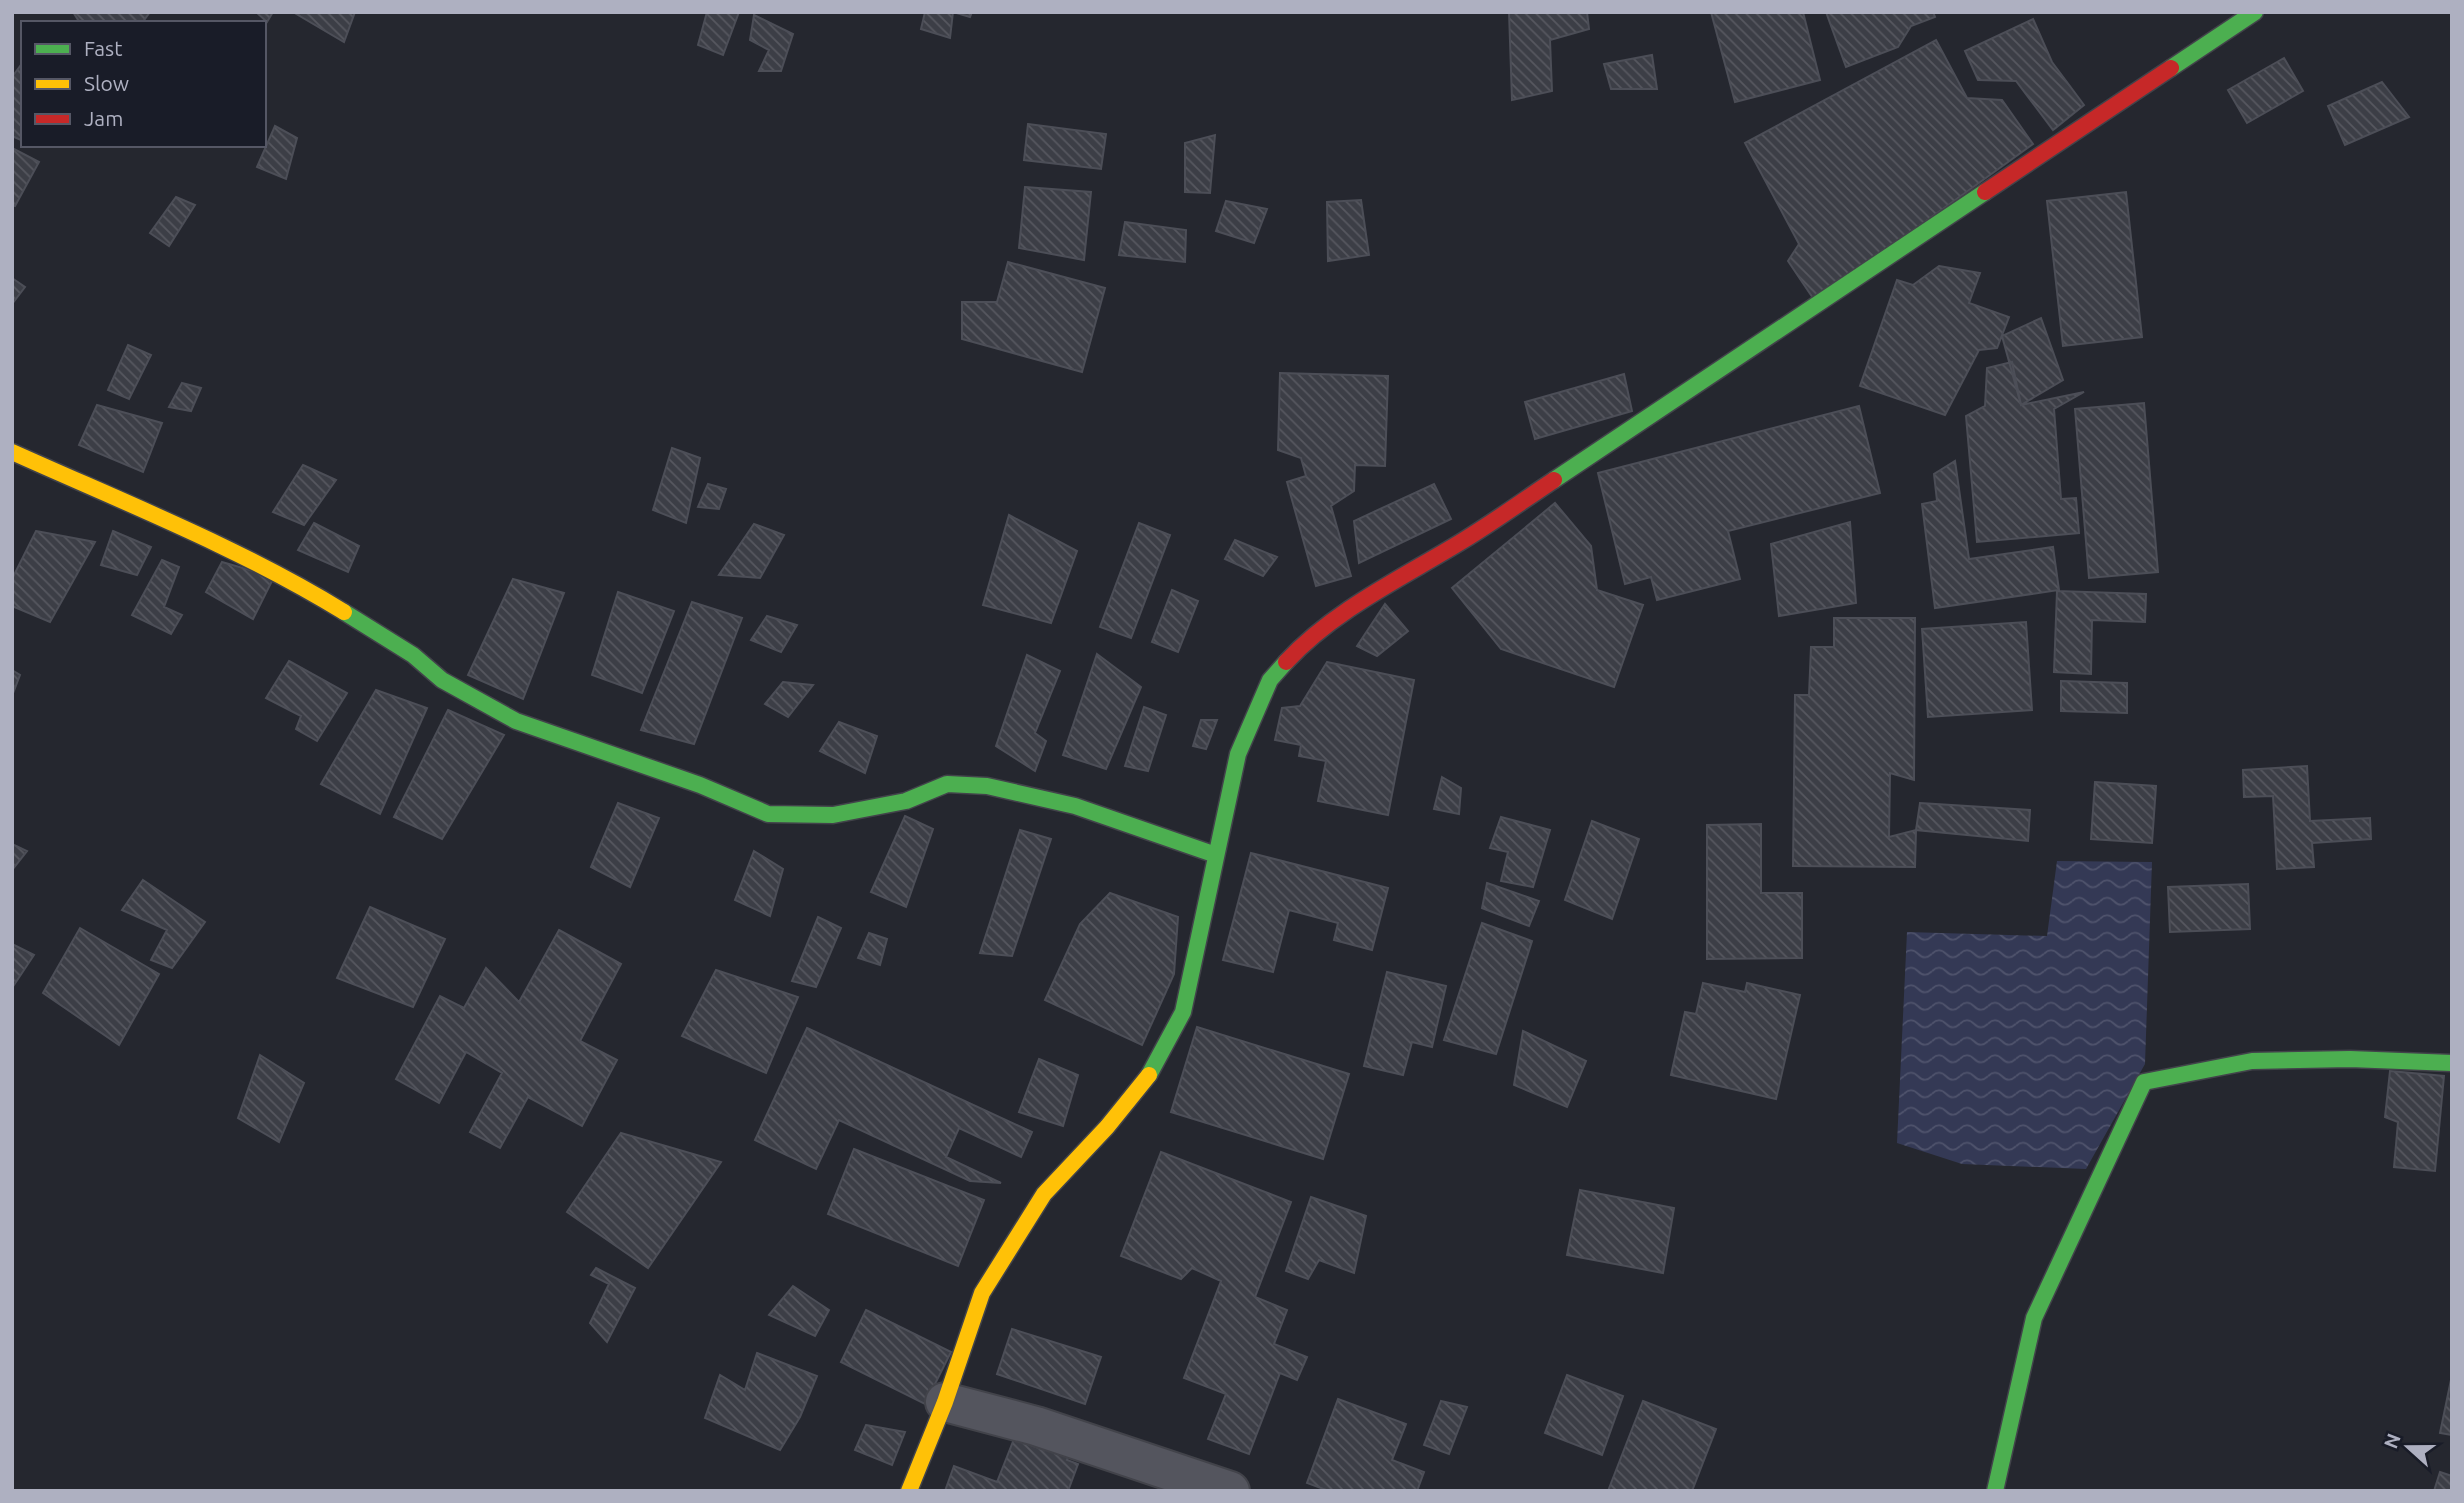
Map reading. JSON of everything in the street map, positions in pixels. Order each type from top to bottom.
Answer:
[{"type":"street","points":[[909,1491],[946,1402],[982,1293],[1044,1194],[1107,1127],[1146,1080],[1183,1012],[1238,754],[1269,680],[1301,646],[1372,594],[1466,539],[2255,12]]},
{"type":"street","points":[[12,452],[228,550],[318,596],[413,655],[442,680],[516,721],[700,785],[768,814],[833,815],[906,802],[947,784],[987,786],[1075,806],[1216,855]]},
{"type":"street","points":[[1995,1491],[2034,1318],[2144,1082],[2252,1062],[2350,1059],[2452,1063]]},
{"type":"street","points":[[946,1402],[1036,1426],[1230,1491]]},
{"type":"water","points":[[2057,861],[2152,862],[2145,1064],[2086,1169],[1962,1164],[1897,1143],[1907,932],[2047,936]]},
{"type":"building","points":[[73,12],[150,12],[143,21],[79,21]]},
{"type":"building","points":[[256,12],[273,12],[266,21]]},
{"type":"building","points":[[293,12],[355,12],[344,42]]},
{"type":"building","points":[[707,12],[739,12],[723,55],[698,45]]},
{"type":"building","points":[[925,12],[953,12],[950,38],[921,29]]},
{"type":"building","points":[[953,12],[972,12],[970,17]]},
{"type":"building","points":[[1509,12],[1587,12],[1589,29],[1550,40],[1552,91],[1512,100]]},
{"type":"building","points":[[1711,12],[1803,12],[1820,80],[1735,102]]},
{"type":"building","points":[[1826,12],[1933,12],[1935,17],[1911,26],[1898,47],[1846,67]]},
{"type":"building","points":[[754,15],[793,34],[781,71],[759,71],[769,50],[750,40]]},
{"type":"building","points":[[2033,19],[2052,62],[2084,105],[2053,130],[2016,81],[1978,80],[1965,51]]},
{"type":"building","points":[[1936,40],[1967,98],[2002,100],[2033,144],[1815,301],[1788,261],[1799,244],[1745,143]]},
{"type":"building","points":[[1652,55],[1657,89],[1611,89],[1604,64]]},
{"type":"building","points":[[2284,58],[2303,91],[2247,123],[2228,90]]},
{"type":"building","points":[[21,65],[21,140],[12,136],[12,77]]},
{"type":"building","points":[[2382,82],[2409,117],[2345,145],[2328,106]]},
{"type":"building","points":[[1028,124],[1106,134],[1101,169],[1024,160]]},
{"type":"building","points":[[275,126],[297,138],[286,179],[257,167]]},
{"type":"building","points":[[1215,135],[1210,193],[1185,192],[1185,143]]},
{"type":"building","points":[[12,148],[39,162],[15,206],[12,205]]},
{"type":"building","points":[[1025,187],[1091,192],[1084,260],[1019,248]]},
{"type":"building","points":[[2126,192],[2142,337],[2063,346],[2047,201]]},
{"type":"building","points":[[176,197],[195,205],[169,246],[150,233]]},
{"type":"building","points":[[1361,200],[1369,255],[1328,261],[1327,202]]},
{"type":"building","points":[[1226,201],[1267,209],[1254,243],[1216,231]]},
{"type":"building","points":[[1125,222],[1186,230],[1185,262],[1119,255]]},
{"type":"building","points":[[1008,262],[1105,288],[1082,372],[962,339],[962,302],[997,302]]},
{"type":"building","points":[[1939,266],[1980,273],[1969,303],[2009,317],[1997,348],[1979,350],[1945,415],[1860,386],[1897,280],[1913,285]]},
{"type":"building","points":[[12,278],[25,287],[12,304]]},
{"type":"building","points":[[2041,318],[2063,380],[2021,405],[2002,336]]},
{"type":"building","points":[[128,345],[151,355],[129,399],[108,390]]},
{"type":"building","points":[[2012,362],[2021,405],[2084,392],[2054,409],[2061,499],[2076,498],[2079,533],[1977,542],[1966,416],[1985,406],[1987,368]]},
{"type":"building","points":[[1280,373],[1388,376],[1385,466],[1355,465],[1354,491],[1331,506],[1351,576],[1316,586],[1287,482],[1306,476],[1301,458],[1278,450]]},
{"type":"building","points":[[1624,374],[1632,411],[1535,439],[1525,402]]},
{"type":"building","points":[[182,383],[201,388],[191,411],[169,407]]},
{"type":"building","points":[[2144,403],[2158,572],[2089,578],[2075,409]]},
{"type":"building","points":[[97,405],[162,423],[143,472],[79,445]]},
{"type":"building","points":[[1859,406],[1880,493],[1728,531],[1740,579],[1657,600],[1651,577],[1625,584],[1598,473]]},
{"type":"building","points":[[672,448],[700,458],[686,523],[653,510]]},
{"type":"building","points":[[1955,461],[1969,559],[2053,547],[2059,590],[1935,608],[1922,504],[1937,501],[1934,474]]},
{"type":"building","points":[[303,465],[336,480],[304,525],[273,512]]},
{"type":"building","points":[[708,484],[726,489],[719,509],[698,507]]},
{"type":"building","points":[[1434,484],[1451,519],[1359,563],[1354,521]]},
{"type":"building","points":[[1555,503],[1591,546],[1597,590],[1643,605],[1614,687],[1501,649],[1452,588]]},
{"type":"building","points":[[1009,515],[1077,551],[1051,623],[983,605]]},
{"type":"building","points":[[1850,522],[1856,603],[1779,616],[1771,544]]},
{"type":"building","points":[[314,523],[359,546],[348,572],[298,550]]},
{"type":"building","points":[[1139,523],[1170,535],[1131,638],[1100,627]]},
{"type":"building","points":[[754,524],[784,535],[760,578],[719,575]]},
{"type":"building","points":[[36,531],[95,542],[50,622],[12,606],[12,579]]},
{"type":"building","points":[[113,531],[151,547],[137,575],[101,565]]},
{"type":"building","points":[[1235,540],[1277,557],[1263,576],[1225,559]]},
{"type":"building","points":[[162,560],[179,567],[164,607],[182,615],[171,634],[132,615]]},
{"type":"building","points":[[222,562],[274,577],[253,619],[206,592]]},
{"type":"building","points":[[513,579],[564,593],[523,699],[468,675]]},
{"type":"building","points":[[1172,590],[1198,601],[1178,652],[1152,642]]},
{"type":"building","points":[[2057,591],[2146,594],[2145,622],[2092,620],[2091,674],[2054,672]]},
{"type":"building","points":[[618,592],[674,611],[642,693],[592,675]]},
{"type":"building","points":[[692,602],[742,618],[694,744],[641,730]]},
{"type":"building","points":[[1385,604],[1408,631],[1377,656],[1357,646]]},
{"type":"building","points":[[767,616],[797,625],[781,652],[751,640]]},
{"type":"building","points":[[1834,618],[1915,618],[1914,780],[1890,773],[1889,837],[1916,830],[1915,867],[1793,866],[1795,695],[1809,695],[1811,647],[1834,647]]},
{"type":"building","points":[[2026,622],[2032,710],[1928,717],[1922,629]]},
{"type":"building","points":[[1097,654],[1141,687],[1106,769],[1063,755]]},
{"type":"building","points":[[1027,655],[1060,671],[1035,733],[1046,741],[1035,771],[996,746]]},
{"type":"building","points":[[289,661],[347,693],[317,741],[296,729],[301,716],[266,698]]},
{"type":"building","points":[[1327,662],[1414,680],[1388,815],[1318,801],[1326,761],[1299,756],[1301,745],[1275,740],[1282,708],[1300,706]]},
{"type":"building","points":[[12,670],[20,675],[12,696]]},
{"type":"building","points":[[2061,681],[2127,683],[2127,713],[2061,711]]},
{"type":"building","points":[[783,682],[813,685],[788,717],[765,704]]},
{"type":"building","points":[[376,690],[427,708],[380,814],[321,784]]},
{"type":"building","points":[[1144,707],[1166,715],[1148,771],[1125,766]]},
{"type":"building","points":[[448,710],[504,735],[442,839],[394,817]]},
{"type":"building","points":[[1201,720],[1217,720],[1206,749],[1193,746]]},
{"type":"building","points":[[839,722],[877,736],[865,773],[820,751]]},
{"type":"building","points":[[2307,766],[2310,821],[2370,818],[2371,839],[2312,843],[2314,867],[2277,869],[2273,796],[2244,797],[2243,770]]},
{"type":"building","points":[[1442,777],[1461,788],[1459,814],[1434,809]]},
{"type":"building","points":[[2095,782],[2156,786],[2152,843],[2091,839]]},
{"type":"building","points":[[618,803],[659,818],[630,887],[591,867]]},
{"type":"building","points":[[1920,803],[2030,810],[2028,841],[1916,830]]},
{"type":"building","points":[[905,816],[933,829],[906,907],[871,892]]},
{"type":"building","points":[[1501,817],[1550,830],[1533,887],[1501,881],[1508,852],[1490,848]]},
{"type":"building","points":[[1592,821],[1639,839],[1612,919],[1565,900]]},
{"type":"building","points":[[1761,824],[1761,893],[1802,893],[1802,958],[1707,959],[1707,825]]},
{"type":"building","points":[[1020,830],[1051,839],[1012,956],[980,953]]},
{"type":"building","points":[[12,844],[27,851],[12,870]]},
{"type":"building","points":[[754,851],[783,869],[770,916],[735,900]]},
{"type":"building","points":[[1251,853],[1388,888],[1372,950],[1334,940],[1338,923],[1289,910],[1273,972],[1223,960]]},
{"type":"building","points":[[143,880],[205,922],[172,968],[151,960],[167,930],[122,910]]},
{"type":"building","points":[[1487,883],[1539,901],[1529,926],[1482,908]]},
{"type":"building","points":[[2248,884],[2250,929],[2170,932],[2168,887]]},
{"type":"building","points":[[1110,893],[1178,917],[1174,974],[1142,1045],[1045,1000],[1080,924]]},
{"type":"building","points":[[370,907],[445,939],[413,1007],[337,978]]},
{"type":"building","points":[[818,917],[841,928],[816,987],[792,981]]},
{"type":"building","points":[[1482,923],[1532,941],[1496,1054],[1444,1040]]},
{"type":"building","points":[[80,928],[159,974],[119,1045],[43,993]]},
{"type":"building","points":[[559,930],[621,964],[580,1041],[617,1060],[582,1126],[528,1097],[500,1148],[470,1132],[502,1073],[466,1052],[439,1103],[396,1079],[440,996],[464,1008],[486,968],[519,1002]]},
{"type":"building","points":[[869,933],[887,939],[880,965],[858,958]]},
{"type":"building","points":[[12,944],[34,955],[12,988]]},
{"type":"building","points":[[716,970],[798,997],[766,1073],[682,1036]]},
{"type":"building","points":[[1387,972],[1446,986],[1432,1047],[1412,1042],[1403,1075],[1364,1066]]},
{"type":"building","points":[[1703,983],[1745,992],[1747,983],[1800,995],[1776,1099],[1671,1075],[1685,1012],[1696,1014]]},
{"type":"building","points":[[1197,1027],[1349,1074],[1323,1159],[1171,1112]]},
{"type":"building","points":[[807,1028],[1032,1132],[1021,1157],[959,1128],[946,1157],[1001,1183],[970,1181],[839,1120],[816,1169],[755,1140]]},
{"type":"building","points":[[1523,1031],[1586,1061],[1567,1107],[1514,1085]]},
{"type":"building","points":[[260,1055],[304,1083],[279,1142],[238,1118]]},
{"type":"building","points":[[1039,1059],[1078,1075],[1063,1126],[1019,1112]]},
{"type":"building","points":[[2390,1071],[2444,1076],[2435,1171],[2394,1167],[2398,1122],[2385,1117]]},
{"type":"building","points":[[621,1133],[721,1162],[648,1268],[567,1212]]},
{"type":"building","points":[[854,1149],[984,1200],[958,1266],[828,1214]]},
{"type":"building","points":[[1161,1152],[1291,1202],[1255,1297],[1287,1310],[1274,1344],[1307,1357],[1297,1380],[1280,1373],[1249,1454],[1208,1439],[1226,1394],[1184,1378],[1221,1281],[1192,1268],[1181,1279],[1121,1256]]},
{"type":"building","points":[[1580,1190],[1674,1208],[1663,1273],[1567,1255]]},
{"type":"building","points":[[1311,1197],[1366,1216],[1354,1273],[1319,1260],[1308,1279],[1286,1271]]},
{"type":"building","points":[[596,1268],[635,1288],[607,1342],[590,1323],[609,1284],[591,1275]]},
{"type":"building","points":[[793,1286],[829,1310],[815,1336],[769,1315]]},
{"type":"building","points":[[866,1310],[951,1352],[925,1404],[841,1362]]},
{"type":"building","points":[[1012,1329],[1101,1357],[1085,1404],[997,1374]]},
{"type":"building","points":[[757,1353],[817,1376],[800,1417],[780,1450],[705,1418],[720,1375],[745,1390]]},
{"type":"building","points":[[1567,1375],[1623,1396],[1602,1455],[1545,1433]]},
{"type":"building","points":[[2452,1375],[2452,1435],[2440,1433]]},
{"type":"building","points":[[1338,1399],[1406,1424],[1392,1460],[1424,1472],[1417,1491],[1329,1491],[1307,1483]]},
{"type":"building","points":[[1441,1401],[1467,1407],[1449,1454],[1424,1445]]},
{"type":"building","points":[[1643,1401],[1716,1429],[1692,1491],[1608,1491]]},
{"type":"building","points":[[866,1425],[905,1432],[892,1465],[855,1450]]},
{"type":"building","points":[[1043,1438],[1072,1448],[1067,1460],[1078,1464],[1068,1491],[945,1491],[954,1466],[997,1482],[1014,1439],[1044,1450]]},
{"type":"building","points":[[2440,1472],[2452,1476],[2452,1491],[2434,1491]]},
{"type":"traffic: fast","points":[[2171,68],[2255,12]]},
{"type":"traffic: fast","points":[[1554,480],[1985,192]]},
{"type":"traffic: fast","points":[[344,612],[413,655],[442,680],[516,721],[700,785],[768,814],[833,815],[906,801],[947,784],[987,786],[1075,806],[1216,855]]},
{"type":"traffic: fast","points":[[1149,1075],[1183,1012],[1238,754],[1270,680],[1286,662]]},
{"type":"traffic: fast","points":[[1995,1491],[2034,1318],[2144,1082],[2252,1061],[2350,1059],[2452,1063]]},
{"type":"traffic: slow","points":[[12,452],[223,546],[344,612]]},
{"type":"traffic: slow","points":[[909,1491],[945,1402],[982,1293],[1044,1194],[1107,1127],[1149,1075]]},
{"type":"traffic: jam","points":[[1985,192],[2171,68]]},
{"type":"traffic: jam","points":[[1286,662],[1305,643],[1348,610],[1476,533],[1554,480]]}]
